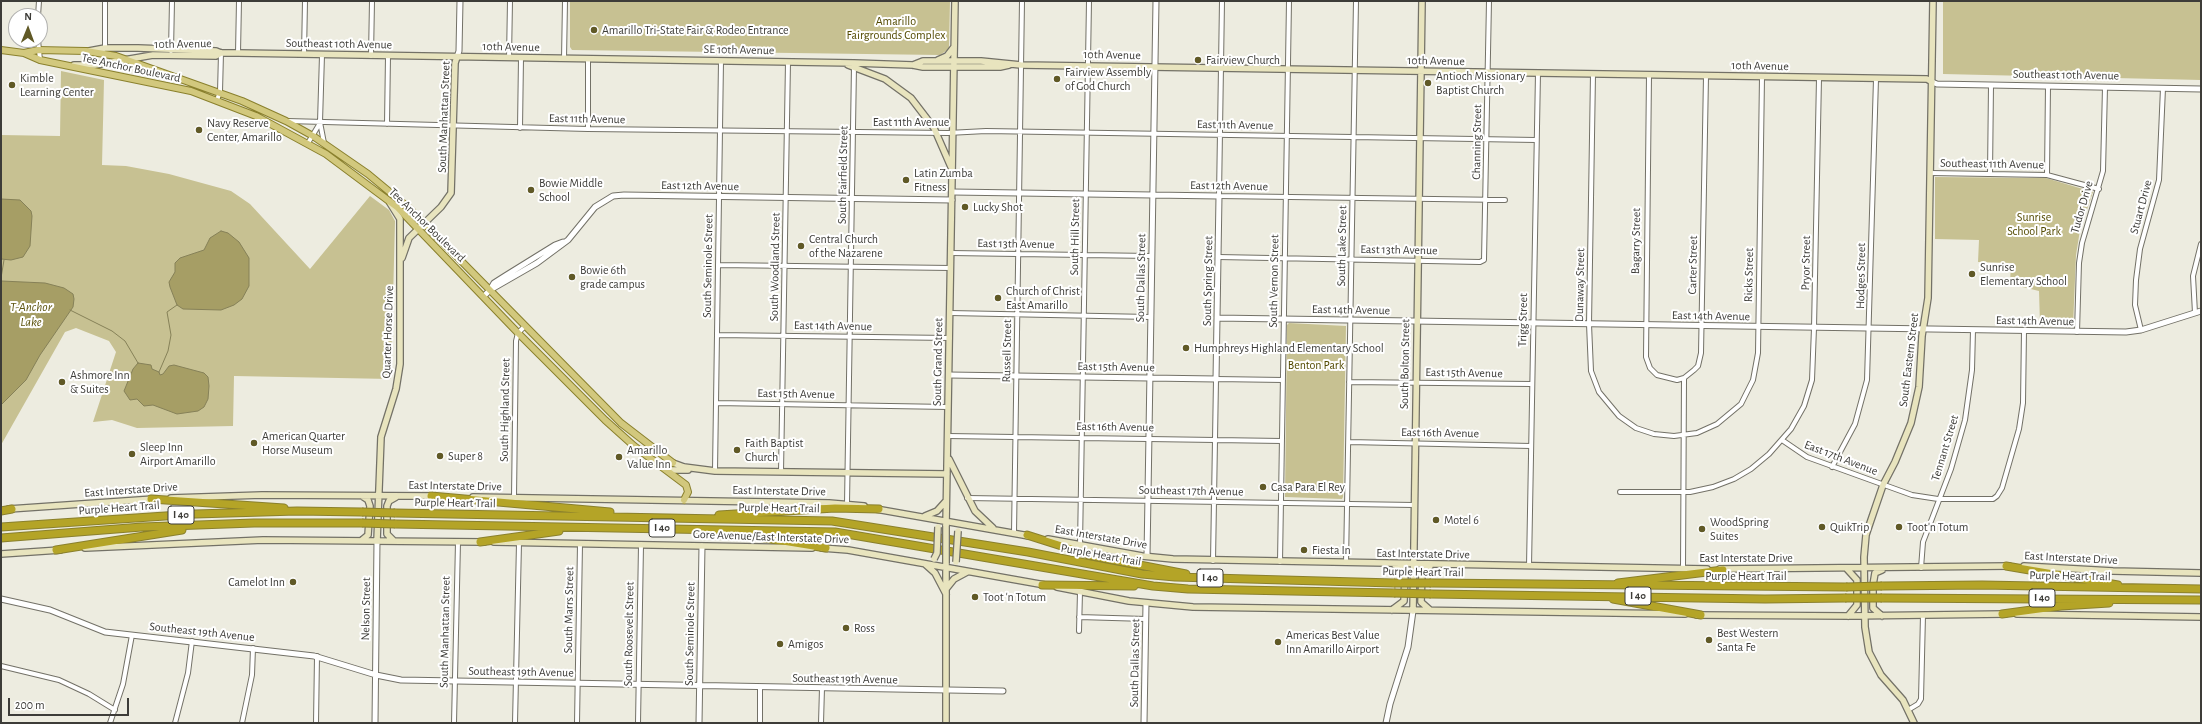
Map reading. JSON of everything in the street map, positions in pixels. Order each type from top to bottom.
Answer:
[{"type":"highway","points":[[431,496],[604,511],[630,516]]},
{"type":"highway","points":[[151,499],[283,507],[298,511]]},
{"type":"highway","points":[[1,511],[12,509]]},
{"type":"highway","points":[[694,518],[729,513],[814,509],[879,509]]},
{"type":"highway","name":"Purple Heart Trail","points":[[1,527],[195,514],[298,511],[839,521],[1028,552],[1142,574],[1394,583],[1601,586],[1846,587],[1982,585],[2201,589]]},
{"type":"highway","points":[[56,550],[166,532],[242,527],[254,523]]},
{"type":"highway","name":"Purple Heart Trail","points":[[1,538],[142,527],[254,523],[362,523],[806,530],[861,535],[1166,587],[1188,589],[1765,599],[1882,598],[2201,600]]},
{"type":"highway","points":[[480,542],[584,527]]},
{"type":"highway","points":[[706,529],[826,548]]},
{"type":"highway","points":[[1027,535],[1093,556],[1182,573],[1224,578]]},
{"type":"highway","points":[[2006,566],[2109,582],[2126,588]]},
{"type":"highway","points":[[1601,586],[1722,570]]},
{"type":"highway","points":[[1042,585],[1166,587]]},
{"type":"highway","points":[[1595,595],[1701,615]]},
{"type":"highway","points":[[2002,614],[2061,606],[2162,599]]},
{"type":"main road","name":"South Grand Street","points":[[946,723],[946,501],[948,457],[955,1]]},
{"type":"main road","name":"South Bolton Street","points":[[1413,611],[1422,1]]},
{"type":"main road","name":"South Eastern Street","points":[[1914,723],[1908,710],[1872,659],[1866,638],[1864,569],[1866,535],[1883,485],[1901,447],[1912,416],[1918,387],[1923,330],[1928,298],[1933,1]]},
{"type":"main road","points":[[933,61],[947,56],[954,46]]},
{"type":"main road","name":"10th Avenue","points":[[86,51],[105,48],[216,56],[221,53]]},
{"type":"main road","points":[[1,50],[24,53],[40,60],[58,64]]},
{"type":"main road","points":[[24,53],[38,50],[86,51]]},
{"type":"main road","name":"Tee Anchor Boulevard","points":[[86,51],[126,60],[220,92],[286,121],[324,143],[368,174],[425,223],[620,423],[673,464]]},
{"type":"main road","name":"10th Avenue","points":[[58,64],[95,65],[171,52]]},
{"type":"main road","name":"Southeast 10th Avenue","points":[[221,53],[457,57]]},
{"type":"main road","name":"10th Avenue","points":[[457,57],[564,59]]},
{"type":"main road","name":"South Manhattan Street","points":[[425,223],[451,193],[455,63],[457,57]]},
{"type":"main road","name":"SE 10th Avenue","points":[[564,59],[842,63],[854,65]]},
{"type":"main road","name":"10th Avenue","points":[[913,64],[923,61],[933,61],[954,64]]},
{"type":"main road","name":"10th Avenue","points":[[913,64],[923,67],[999,62],[1011,65],[1876,79],[1927,80],[1932,82]]},
{"type":"main road","name":"Tee Anchor Boulevard","points":[[58,64],[152,82],[217,100],[266,121],[308,143],[347,168],[388,201],[418,230],[484,296],[518,333],[620,434],[686,485],[688,492],[684,500]]},
{"type":"main road","points":[[879,64],[880,73],[885,79]]},
{"type":"main road","points":[[854,65],[913,64]]},
{"type":"main road","points":[[854,65],[885,79],[911,98],[926,115],[937,132],[953,170]]},
{"type":"main road","points":[[388,201],[400,219],[401,262]]},
{"type":"main road","points":[[401,262],[405,245],[425,223]]},
{"type":"main road","name":"Quarter Horse Drive","points":[[379,496],[381,437],[396,389],[400,364],[401,262]]},
{"type":"main road","points":[[948,457],[967,498],[975,511],[995,530]]},
{"type":"main road","points":[[673,464],[684,467],[715,470]]},
{"type":"main road","points":[[668,470],[947,474]]},
{"type":"main road","name":"East Interstate Drive","points":[[12,509],[151,499],[255,495],[514,497],[847,504],[933,519],[946,524],[968,525],[1146,556],[1213,561],[1722,570],[1886,569],[2006,566],[2201,573]]},
{"type":"main road","points":[[359,540],[367,537],[369,532],[370,506],[368,500],[362,495]]},
{"type":"main road","name":"Nelson Street","points":[[377,541],[379,496]]},
{"type":"main road","points":[[396,541],[391,539],[387,534],[387,506],[389,501],[398,496]]},
{"type":"main road","points":[[921,517],[937,511],[946,501]]},
{"type":"main road","points":[[933,519],[938,527],[937,553],[934,559],[925,563],[935,573],[946,595]]},
{"type":"main road","points":[[960,570],[956,562],[958,530],[968,525]]},
{"type":"main road","points":[[1,554],[241,541],[377,541]]},
{"type":"main road","name":"Gore Avenue/East Interstate Drive","points":[[377,541],[826,548],[848,550],[946,566]]},
{"type":"main road","points":[[1392,610],[1404,601],[1405,574],[1403,569],[1394,564]]},
{"type":"main road","points":[[1432,565],[1424,569],[1422,574],[1421,602],[1426,608],[1432,611]]},
{"type":"main road","points":[[946,566],[960,570],[1146,603],[1193,606],[1701,615],[1882,616],[2002,614],[2201,617]]},
{"type":"main road","points":[[1847,569],[1857,580],[1857,605],[1848,616]]},
{"type":"main road","points":[[1882,616],[1873,608],[1873,576],[1875,573],[1886,569]]},
{"type":"main road","points":[[946,589],[959,575],[971,572]]},
{"type":"street","points":[[105,1],[105,48]]},
{"type":"street","points":[[171,52],[172,1]]},
{"type":"street","points":[[238,53],[239,1]]},
{"type":"street","points":[[304,54],[305,1]]},
{"type":"street","points":[[371,56],[372,1]]},
{"type":"street","name":"South Manhattan Street","points":[[457,57],[459,51],[460,1]]},
{"type":"street","points":[[509,58],[510,1]]},
{"type":"street","points":[[564,59],[565,1]]},
{"type":"street","name":"Russell Street","points":[[1014,533],[1022,1]]},
{"type":"street","name":"South Hill Street","points":[[1080,545],[1089,1]]},
{"type":"street","name":"South Dallas Street","points":[[1146,556],[1156,1]]},
{"type":"street","name":"South Spring Street","points":[[1213,561],[1222,1]]},
{"type":"street","name":"South Vernon Street","points":[[1280,562],[1289,1]]},
{"type":"street","name":"South Lake Street","points":[[1346,563],[1356,1]]},
{"type":"street","name":"Channing Street","points":[[1484,260],[1489,1]]},
{"type":"street","points":[[38,50],[40,60]]},
{"type":"street","points":[[217,100],[220,92],[221,53]]},
{"type":"street","points":[[322,55],[320,122],[324,143]]},
{"type":"street","points":[[387,124],[388,56]]},
{"type":"street","points":[[520,128],[521,58]]},
{"type":"street","points":[[588,59],[588,129]]},
{"type":"street","name":"South Seminole Street","points":[[715,470],[721,61]]},
{"type":"street","name":"South Woodland Street","points":[[781,472],[788,62]]},
{"type":"street","name":"South Fairfield Street","points":[[847,504],[854,65]]},
{"type":"street","name":"Trigg Street","points":[[1529,566],[1531,384],[1538,73]]},
{"type":"street","name":"Dunaway Street","points":[[1593,74],[1589,324],[1590,360],[1593,382],[1612,409],[1628,423],[1654,434],[1684,436]]},
{"type":"street","name":"Bagarry Street","points":[[1649,75],[1645,325],[1646,357],[1650,368],[1662,377],[1672,380],[1684,378]]},
{"type":"street","name":"Carter Street","points":[[1684,378],[1698,366],[1700,360],[1702,326],[1706,76]]},
{"type":"street","name":"Ricks Street","points":[[1684,436],[1717,424],[1741,404],[1753,380],[1758,353],[1762,77]]},
{"type":"street","name":"Pryor Street","points":[[1782,440],[1804,406],[1812,380],[1819,78]]},
{"type":"street","name":"Hodges Street","points":[[1832,467],[1848,442],[1860,411],[1867,380],[1870,329],[1876,79]]},
{"type":"street","name":"Southeast 10th Avenue","points":[[1932,82],[1937,84],[2201,88]]},
{"type":"street","points":[[1990,174],[1991,85]]},
{"type":"street","points":[[2047,175],[2048,86]]},
{"type":"street","name":"Tudor Drive","points":[[2077,332],[2081,250],[2086,226],[2098,189],[2104,155],[2105,87]]},
{"type":"street","name":"Stuart Drive","points":[[2140,330],[2135,305],[2136,280],[2140,248],[2159,180],[2163,88]]},
{"type":"street","name":"East 11th Avenue","points":[[286,121],[520,128],[1020,132],[1536,140]]},
{"type":"street","points":[[308,143],[320,122]]},
{"type":"street","name":"Southeast 11th Avenue","points":[[1931,173],[2047,175],[2098,189]]},
{"type":"street","name":"East 12th Avenue","points":[[952,192],[1505,200]]},
{"type":"street","name":"East 12th Avenue","points":[[490,290],[494,283],[554,245],[568,240],[595,207],[613,196],[719,196],[952,200]]},
{"type":"street","points":[[2195,313],[2193,276],[2201,244]]},
{"type":"street","name":"East 13th Avenue","points":[[951,253],[1151,256]]},
{"type":"street","name":"East 13th Avenue","points":[[1218,257],[1480,262],[1484,260]]},
{"type":"street","points":[[718,265],[951,268]]},
{"type":"street","points":[[484,296],[490,290]]},
{"type":"street","name":"East 14th Avenue","points":[[1217,318],[2126,332],[2140,330],[2201,311]]},
{"type":"street","points":[[950,314],[1150,317]]},
{"type":"street","points":[[518,333],[525,326]]},
{"type":"street","name":"Tennant Street","points":[[1921,568],[1921,549],[1938,499],[1951,469],[1965,420],[1972,370],[1973,330]]},
{"type":"street","name":"East 17th Avenue","points":[[1782,440],[1798,453],[1832,467],[1912,495],[1938,499],[1988,500],[1997,496],[2002,488],[2016,446],[2021,417],[2024,331]]},
{"type":"street","name":"South Highland Street","points":[[514,497],[516,341],[518,333]]},
{"type":"street","name":"East 14th Avenue","points":[[717,335],[950,338]]},
{"type":"street","name":"East 15th Avenue","points":[[949,375],[1283,380]]},
{"type":"street","points":[[1682,569],[1684,378]]},
{"type":"street","name":"East 15th Avenue","points":[[1349,382],[1531,384]]},
{"type":"street","name":"East 15th Avenue","points":[[716,403],[948,407]]},
{"type":"street","name":"East 16th Avenue","points":[[948,436],[1282,441]]},
{"type":"street","points":[[1620,492],[1684,492],[1705,489],[1734,479],[1761,462],[1782,440]]},
{"type":"street","name":"East 16th Avenue","points":[[1349,442],[1531,446]]},
{"type":"street","name":"Southeast 17th Avenue","points":[[967,498],[1414,504]]},
{"type":"street","name":"Nelson Street","points":[[375,723],[377,541]]},
{"type":"street","name":"South Manhattan Street","points":[[454,723],[458,542]]},
{"type":"street","points":[[515,723],[519,543]]},
{"type":"street","name":"South Marrs Street","points":[[577,723],[580,544]]},
{"type":"street","name":"South Roosevelt Street","points":[[638,723],[641,545]]},
{"type":"street","name":"South Seminole Street","points":[[699,723],[702,546]]},
{"type":"street","points":[[1079,631],[1080,592]]},
{"type":"street","name":"Southeast 19th Avenue","points":[[1,599],[50,610],[105,632],[317,656],[401,680],[1003,691]]},
{"type":"street","name":"South Dallas Street","points":[[1144,723],[1146,603]]},
{"type":"street","name":"South Bolton Street","points":[[1386,723],[1390,704],[1408,647],[1413,611]]},
{"type":"street","points":[[1908,710],[1918,704],[1921,699],[1923,615]]},
{"type":"street","points":[[1079,617],[1146,619]]},
{"type":"street","points":[[110,723],[123,684],[132,635]]},
{"type":"street","points":[[175,723],[188,673],[192,641]]},
{"type":"street","points":[[242,723],[252,675],[253,648]]},
{"type":"street","points":[[316,723],[317,656]]},
{"type":"street","points":[[1,666],[59,680],[89,694],[115,710]]},
{"type":"street","points":[[760,687],[760,723]]},
{"type":"street","points":[[821,723],[822,688]]},
{"type":"green space","name":"Amarillo Fairgrounds Complex","points":[[570,1],[950,1],[949,49],[940,55],[572,50],[570,47]]},
{"type":"green space","points":[[1943,1],[2201,1],[2201,80],[1943,74]]},
{"type":"green space","name":"T-Anchor Lake","points":[[61,71],[104,80],[102,165],[126,166],[169,174],[231,191],[250,204],[310,269],[370,196],[389,210],[395,221],[391,379],[234,376],[233,426],[137,428],[112,420],[93,422],[116,352],[109,341],[76,328],[65,332],[1,445],[1,135],[60,136]]},
{"type":"green space","name":"Sunrise School Park","points":[[1935,177],[2046,178],[2093,192],[2080,230],[2076,255],[2073,326],[2040,324],[2039,291],[2010,284],[2011,263],[1978,262],[1979,240],[1935,239]]},
{"type":"green space","name":"Benton Park","points":[[1289,323],[1346,326],[1342,499],[1285,497],[1287,325]]},
{"type":"water","points":[[1,199],[20,200],[31,211],[30,246],[23,257],[11,260],[1,259]]},
{"type":"water","points":[[221,231],[228,233],[239,242],[249,258],[249,286],[242,299],[234,305],[221,310],[183,309],[177,305],[169,282],[175,272],[175,263],[180,258],[204,250],[210,238]]},
{"type":"water","name":"T-Anchor Lake","points":[[1,281],[45,283],[64,288],[73,294],[74,299],[73,307],[40,355],[26,380],[1,405]]},
{"type":"water","points":[[138,363],[151,365],[152,369],[159,372],[160,375],[163,374],[169,366],[174,365],[204,373],[208,377],[209,386],[208,399],[204,407],[198,411],[177,414],[153,405],[144,406],[137,399],[130,400],[124,391],[133,369]]},
{"type":"waterway","points":[[1,278],[4,260]]},
{"type":"waterway","points":[[159,372],[168,351],[171,335],[167,312],[177,305]]},
{"type":"waterway","points":[[70,310],[112,331],[125,341],[138,363]]},
{"type":"place","name":"Amarillo Tri-State Fair & Rodeo Entrance","points":[[594,30]]},
{"type":"place","name":"Fairview Church","points":[[1198,60]]},
{"type":"place","name":"Fairview Assembly of God Church","points":[[1057,79]]},
{"type":"place","name":"Antioch Missionary Baptist Church","points":[[1428,83]]},
{"type":"place","name":"Kimble Learning Center","points":[[12,85]]},
{"type":"place","name":"Navy Reserve Center, Amarillo","points":[[199,130]]},
{"type":"place","name":"Latin Zumba Fitness","points":[[906,180]]},
{"type":"place","name":"Bowie Middle School","points":[[531,190]]},
{"type":"place","name":"Lucky Shot","points":[[965,207]]},
{"type":"place","name":"Central Church of the Nazarene","points":[[801,246]]},
{"type":"place","name":"Sunrise Elementary School","points":[[1972,274]]},
{"type":"place","name":"Bowie 6th grade campus","points":[[572,277]]},
{"type":"place","name":"Church of Christ East Amarillo","points":[[998,298]]},
{"type":"place","name":"Humphreys Highland Elementary School","points":[[1186,348]]},
{"type":"place","name":"Ashmore Inn & Suites","points":[[62,382]]},
{"type":"place","name":"American Quarter Horse Museum","points":[[254,443]]},
{"type":"place","name":"Faith Baptist Church","points":[[737,450]]},
{"type":"place","name":"Sleep Inn Airport Amarillo","points":[[132,454]]},
{"type":"place","name":"Super 8","points":[[440,456]]},
{"type":"place","name":"Amarillo Value Inn","points":[[619,457]]},
{"type":"place","name":"Casa Para El Rey","points":[[1263,487]]},
{"type":"place","name":"Motel 6","points":[[1436,520]]},
{"type":"place","name":"QuikTrip","points":[[1822,527]]},
{"type":"place","name":"Toot'n Totum","points":[[1899,527]]},
{"type":"place","name":"WoodSpring Suites","points":[[1702,529]]},
{"type":"place","name":"Fiesta In","points":[[1304,550]]},
{"type":"place","name":"Camelot Inn","points":[[293,582]]},
{"type":"place","name":"Toot 'n Totum","points":[[975,597]]},
{"type":"place","name":"Ross","points":[[846,628]]},
{"type":"place","name":"Best Western Santa Fe","points":[[1709,640]]},
{"type":"place","name":"Americas Best Value Inn Amarillo Airport","points":[[1278,642]]},
{"type":"place","name":"Amigos","points":[[780,644]]}]
